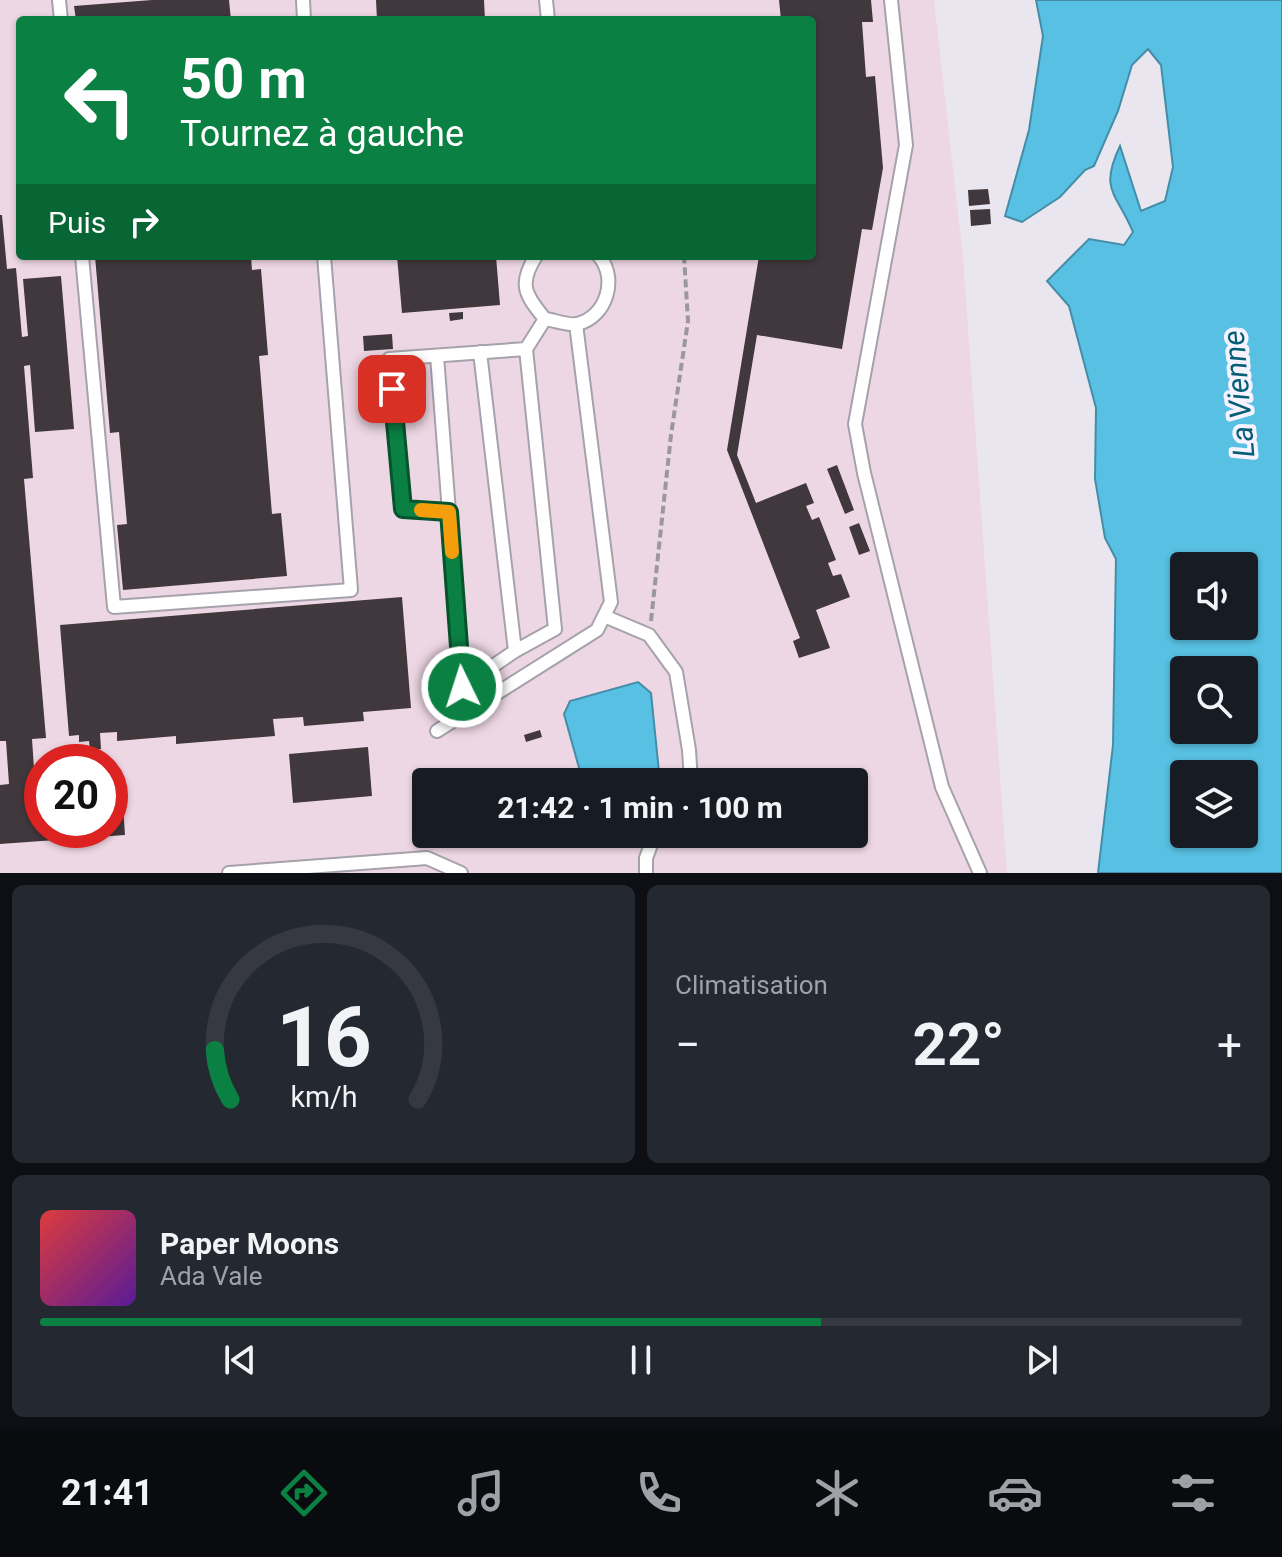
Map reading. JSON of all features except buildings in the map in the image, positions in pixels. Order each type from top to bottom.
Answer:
[{"type":"lane","points":[[891,0],[906,145],[855,424],[864,473],[942,787],[980,873]]},
{"type":"lane","points":[[82,260],[114,607],[351,590],[324,260]]},
{"type":"lane","points":[[534,260],[526,272],[528,298],[545,319],[576,324],[598,312],[610,289],[602,260]]},
{"type":"lane","points":[[437,356],[462,687],[515,651],[555,629],[526,349],[545,319]]},
{"type":"lane","points":[[437,731],[597,630],[611,602],[576,324]]},
{"type":"lane","points":[[449,512],[403,509],[389,359],[526,349]]},
{"type":"lane","points":[[480,352],[515,651]]},
{"type":"lane","points":[[604,616],[649,635],[676,672],[690,768]]},
{"type":"lane","points":[[646,873],[650,848]]},
{"type":"lane","points":[[229,873],[427,858],[461,873]]},
{"type":"path","points":[[649,635],[671,435],[688,321],[684,260]]},
{"type":"shaded area","points":[[0,0],[934,0],[963,257],[1007,873],[0,873]]},
{"type":"water","name":"La Vienne","points":[[1036,0],[1282,0],[1282,873],[1098,873],[1113,745],[1116,559],[1105,538],[1095,479],[1096,408],[1069,306],[1047,281],[1089,239],[1124,245],[1133,232],[1110,182],[1120,146],[1141,211],[1165,201],[1173,167],[1161,65],[1148,49],[1132,65],[1118,111],[1094,166],[1085,170],[1060,197],[1022,222],[1005,216],[1029,130],[1043,36]]},
{"type":"water","points":[[638,682],[651,693],[659,768],[579,768],[564,714],[570,701]]},
{"type":"slow traffic","points":[[421,510],[449,512],[452,552]]},
{"type":"route","points":[[392,389],[403,509],[449,512],[462,687]]}]
